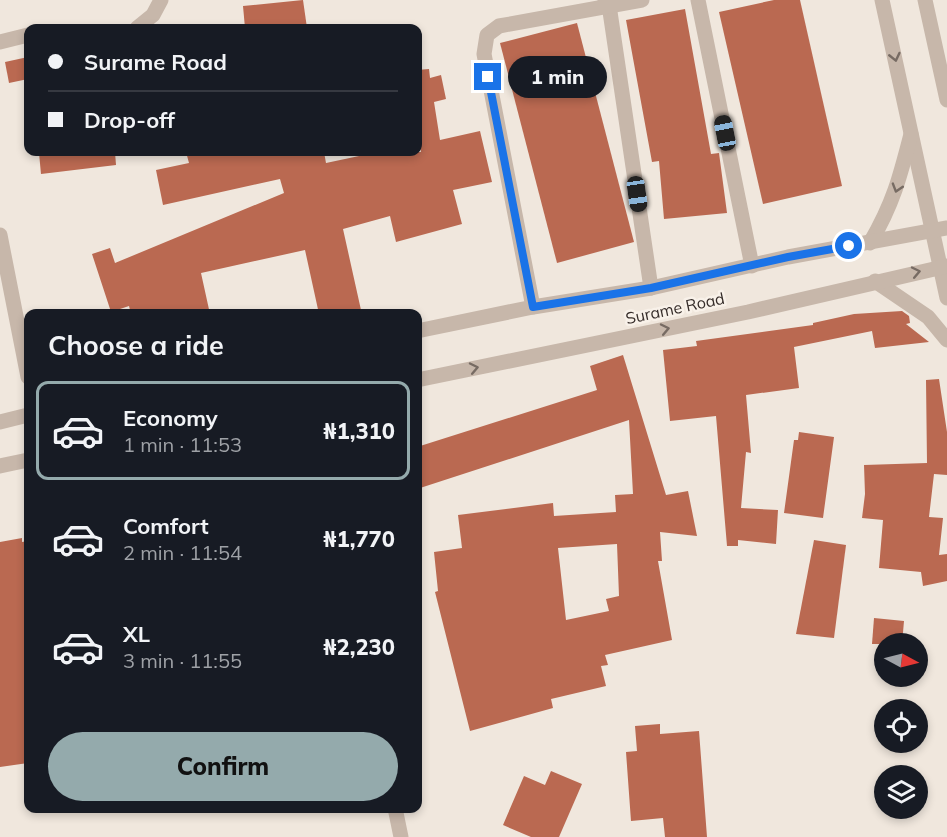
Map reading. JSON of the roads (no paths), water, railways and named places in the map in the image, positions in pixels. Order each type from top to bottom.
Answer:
[{"type":"street","points":[[142,24],[153,15],[161,0]]},
{"type":"street","points":[[533,307],[484,54],[488,35],[499,26],[607,2],[642,0]]},
{"type":"street","points":[[698,0],[752,266]]},
{"type":"street","points":[[882,0],[912,132],[940,229],[947,298]]},
{"type":"street","points":[[925,0],[947,100]]},
{"type":"street","points":[[607,2],[651,288]]},
{"type":"street","points":[[0,42],[24,36]]},
{"type":"street","points":[[870,243],[885,218],[896,192],[912,132]]},
{"type":"street","name":"Surame Road","points":[[422,330],[533,307],[651,288],[788,257],[940,229]]},
{"type":"street","points":[[0,235],[24,357]]},
{"type":"street","name":"Surame Road","points":[[422,379],[748,312],[943,266]]},
{"type":"street","points":[[875,281],[928,317],[947,340]]},
{"type":"street","points":[[0,422],[24,417]]},
{"type":"street","points":[[0,466],[24,461]]},
{"type":"street","points":[[396,813],[401,837]]}]
